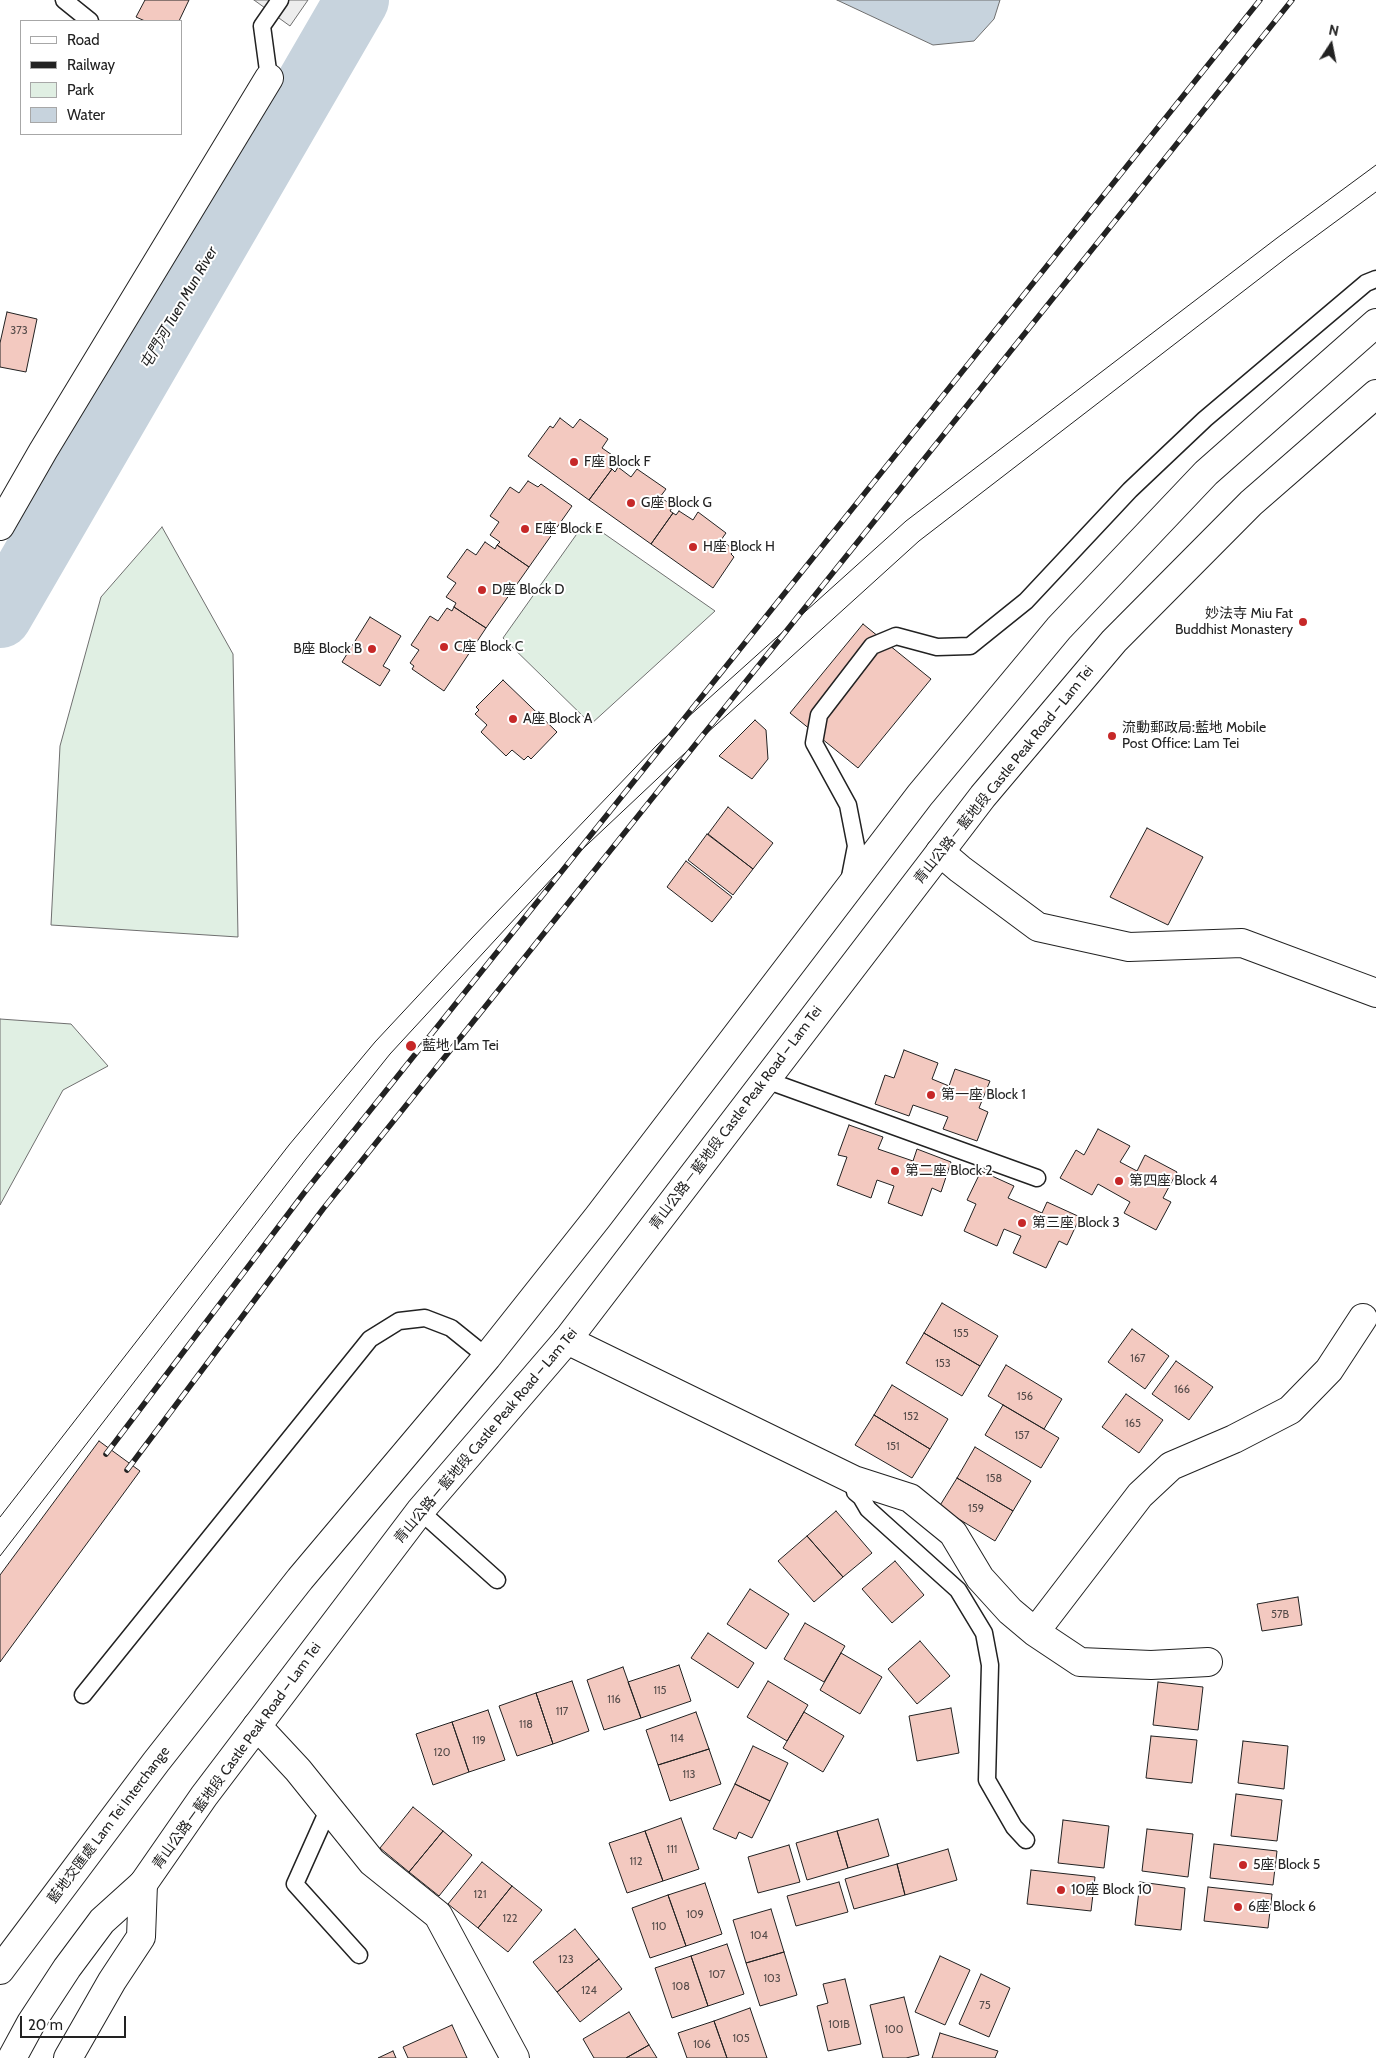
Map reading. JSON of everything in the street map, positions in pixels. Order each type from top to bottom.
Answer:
[{"type":"main road","points":[[0,526],[42,451],[269,78]]},
{"type":"main road","points":[[487,1357],[598,1218],[920,795],[1059,628],[1089,594],[1206,473],[1376,324]]},
{"type":"main road","name":"青山公路－藍地段 Castle Peak Road – Lam Tei","points":[[12,2058],[48,1996],[78,1952],[102,1921],[142,1884],[204,1796],[420,1511],[567,1340],[983,796],[1114,641],[1251,503],[1376,394]]},
{"type":"main road","points":[[940,852],[1038,927],[1129,947],[1242,943],[1376,993]]},
{"type":"main road","points":[[1035,1632],[1140,1495],[1171,1466],[1234,1439],[1290,1410],[1329,1370],[1364,1318]]},
{"type":"main road","points":[[567,1340],[854,1480],[910,1498],[953,1533],[980,1578],[1010,1611],[1035,1632],[1080,1662],[1151,1665],[1208,1662]]},
{"type":"main road","name":"藍地交匯處 Lam Tei Interchange","points":[[0,1970],[156,1762],[300,1579],[487,1357]]},
{"type":"main road","points":[[257,1726],[298,1770],[372,1862],[438,1915],[514,2058]]},
{"type":"main road","points":[[68,2058],[112,1981],[141,1937],[142,1884]]},
{"type":"lane","points":[[64,0],[89,20]]},
{"type":"lane","points":[[269,78],[262,26],[280,0]]},
{"type":"lane","points":[[847,889],[856,846],[848,805],[814,743],[819,715],[872,646],[896,636],[937,647],[970,646],[1026,601],[1130,490],[1205,419],[1366,283],[1376,279]]},
{"type":"lane","points":[[766,1080],[1037,1178]]},
{"type":"lane","points":[[83,1695],[370,1340],[399,1321],[426,1318],[451,1328],[487,1357]]},
{"type":"lane","points":[[854,1480],[855,1492],[861,1497],[868,1509],[958,1590],[984,1633],[990,1665],[987,1780],[1014,1827],[1026,1840]]},
{"type":"lane","points":[[420,1511],[497,1580]]},
{"type":"lane","points":[[329,1808],[295,1884],[359,1955]]},
{"type":"green space","points":[[586,521],[715,611],[591,724],[503,638]]},
{"type":"green space","points":[[162,527],[233,654],[238,937],[51,925],[60,746],[101,597]]},
{"type":"green space","points":[[0,1019],[71,1024],[108,1066],[63,1090],[0,1205]]},
{"type":"shaded area","points":[[254,0],[308,0],[290,26]]},
{"type":"water","points":[[837,0],[1000,0],[994,19],[974,41],[933,45]]},
{"type":"building","points":[[145,0],[189,0],[179,20],[143,20],[136,17]]},
{"type":"building","points":[[7,312],[37,319],[26,372],[0,367],[0,343]]},
{"type":"building","name":"F座 Block F","points":[[560,418],[573,428],[580,419],[608,439],[602,448],[615,457],[608,467],[612,469],[589,500],[528,456],[550,426],[553,428]]},
{"type":"building","name":"G座 Block G","points":[[618,467],[631,477],[637,469],[666,489],[660,497],[673,506],[670,511],[673,513],[651,544],[589,500],[612,469],[615,472]]},
{"type":"building","name":"E座 Block E","points":[[528,481],[538,487],[541,484],[572,506],[529,567],[497,545],[500,542],[490,535],[499,522],[490,516],[510,487],[519,493]]},
{"type":"building","name":"H座 Block H","points":[[679,511],[693,520],[698,512],[726,533],[721,540],[734,550],[731,554],[734,557],[713,588],[651,544],[673,513],[676,515]]},
{"type":"building","name":"D座 Block D","points":[[485,542],[495,549],[497,545],[529,567],[486,628],[454,607],[456,603],[446,597],[456,583],[447,577],[467,549],[476,555]]},
{"type":"building","name":"C座 Block C","points":[[454,607],[486,628],[444,691],[412,669],[414,666],[410,663],[419,650],[411,645],[430,616],[438,621],[447,608],[452,611]]},
{"type":"building","name":"B座 Block B","points":[[370,617],[401,636],[383,666],[390,670],[380,686],[342,662]]},
{"type":"building","points":[[863,624],[931,679],[858,768],[790,713]]},
{"type":"building","name":"A座 Block A","points":[[503,680],[557,732],[531,759],[528,756],[524,760],[512,750],[506,756],[481,732],[487,725],[475,714],[479,710],[476,707]]},
{"type":"building","points":[[755,720],[766,730],[768,759],[752,779],[719,756]]},
{"type":"building","points":[[728,807],[773,843],[753,869],[708,834]]},
{"type":"building","points":[[1147,828],[1203,857],[1168,925],[1110,897]]},
{"type":"building","points":[[707,834],[753,869],[733,895],[688,860]]},
{"type":"building","points":[[686,861],[732,897],[712,922],[667,887]]},
{"type":"building","name":"第一座 Block 1","points":[[904,1050],[938,1063],[932,1079],[949,1086],[955,1069],[990,1081],[979,1108],[988,1112],[977,1141],[943,1129],[948,1117],[913,1105],[909,1116],[875,1104],[885,1075],[894,1078]]},
{"type":"building","name":"第二座 Block 2","points":[[849,1125],[883,1137],[878,1149],[913,1161],[917,1149],[951,1162],[941,1192],[932,1188],[922,1216],[888,1203],[894,1186],[877,1180],[871,1198],[837,1185],[847,1157],[838,1155]]},
{"type":"building","name":"第四座 Block 4","points":[[1098,1129],[1130,1146],[1120,1162],[1137,1171],[1145,1155],[1177,1172],[1163,1198],[1171,1202],[1156,1230],[1124,1213],[1130,1202],[1098,1184],[1092,1195],[1060,1178],[1076,1150],[1084,1155]]},
{"type":"building","name":"第三座 Block 3","points":[[981,1171],[1014,1186],[1008,1198],[1042,1213],[1047,1202],[1080,1217],[1067,1245],[1059,1241],[1046,1268],[1013,1253],[1021,1236],[1004,1229],[997,1246],[964,1231],[976,1204],[967,1200]]},
{"type":"building","points":[[942,1303],[998,1336],[980,1366],[924,1333]]},
{"type":"building","points":[[1132,1329],[1169,1356],[1145,1389],[1108,1362]]},
{"type":"building","points":[[924,1333],[980,1366],[962,1396],[906,1363]]},
{"type":"building","points":[[1176,1361],[1213,1387],[1189,1420],[1152,1394]]},
{"type":"building","points":[[1006,1365],[1062,1399],[1044,1429],[988,1396]]},
{"type":"building","points":[[892,1385],[948,1419],[930,1449],[874,1415]]},
{"type":"building","points":[[1126,1394],[1163,1420],[1139,1453],[1102,1427]]},
{"type":"building","points":[[1003,1405],[1059,1438],[1041,1468],[985,1435]]},
{"type":"building","points":[[874,1415],[930,1449],[912,1478],[855,1445]]},
{"type":"building","points":[[99,1441],[140,1471],[0,1662],[0,1575]]},
{"type":"building","points":[[975,1447],[1031,1481],[1013,1511],[957,1478]]},
{"type":"building","points":[[957,1478],[1013,1511],[995,1541],[939,1507]]},
{"type":"building","points":[[836,1511],[872,1553],[843,1577],[807,1536]]},
{"type":"building","points":[[807,1536],[843,1577],[814,1602],[778,1561]]},
{"type":"building","points":[[895,1561],[924,1595],[892,1623],[862,1589]]},
{"type":"building","points":[[750,1589],[789,1614],[766,1649],[727,1624]]},
{"type":"building","points":[[1298,1597],[1302,1625],[1262,1631],[1257,1604]]},
{"type":"building","points":[[805,1623],[845,1646],[824,1682],[784,1659]]},
{"type":"building","points":[[708,1633],[754,1663],[738,1688],[691,1658]]},
{"type":"building","points":[[920,1641],[950,1676],[917,1704],[888,1669]]},
{"type":"building","points":[[841,1653],[882,1677],[860,1714],[820,1690]]},
{"type":"building","points":[[679,1665],[691,1701],[641,1718],[628,1682]]},
{"type":"building","points":[[623,1667],[641,1718],[604,1730],[587,1680]]},
{"type":"building","points":[[572,1681],[589,1731],[553,1744],[536,1693]]},
{"type":"building","points":[[768,1681],[808,1705],[787,1741],[747,1717]]},
{"type":"building","points":[[1158,1682],[1203,1687],[1198,1730],[1153,1725]]},
{"type":"building","points":[[536,1693],[553,1744],[517,1756],[499,1706]]},
{"type":"building","points":[[951,1708],[959,1753],[917,1761],[909,1716]]},
{"type":"building","points":[[488,1710],[505,1760],[469,1772],[452,1722]]},
{"type":"building","points":[[696,1712],[709,1749],[658,1765],[646,1730]]},
{"type":"building","points":[[804,1712],[844,1736],[823,1772],[783,1748]]},
{"type":"building","points":[[452,1722],[469,1772],[433,1785],[416,1734]]},
{"type":"building","points":[[1151,1736],[1197,1740],[1192,1783],[1146,1778]]},
{"type":"building","points":[[1243,1741],[1288,1746],[1284,1789],[1238,1783]]},
{"type":"building","points":[[753,1746],[788,1763],[770,1801],[735,1784]]},
{"type":"building","points":[[709,1749],[721,1784],[670,1801],[658,1765]]},
{"type":"building","points":[[735,1784],[770,1801],[752,1838],[739,1832],[736,1839],[713,1829]]},
{"type":"building","points":[[1236,1794],[1282,1800],[1277,1841],[1231,1836]]},
{"type":"building","points":[[413,1807],[443,1831],[409,1872],[380,1848]]},
{"type":"building","points":[[681,1818],[699,1869],[663,1881],[645,1831]]},
{"type":"building","points":[[878,1819],[889,1856],[848,1868],[837,1831]]},
{"type":"building","points":[[1063,1820],[1109,1826],[1104,1868],[1058,1863]]},
{"type":"building","points":[[1147,1829],[1193,1834],[1188,1877],[1142,1871]]},
{"type":"building","points":[[443,1831],[472,1855],[439,1896],[409,1872]]},
{"type":"building","points":[[645,1831],[663,1881],[627,1893],[609,1843]]},
{"type":"building","points":[[837,1831],[848,1868],[807,1880],[796,1843]]},
{"type":"building","name":"5座 Block 5","points":[[1214,1844],[1277,1851],[1273,1885],[1210,1878]]},
{"type":"building","points":[[789,1845],[800,1882],[758,1893],[748,1857]]},
{"type":"building","points":[[948,1849],[957,1880],[905,1895],[897,1864]]},
{"type":"building","points":[[482,1862],[512,1886],[478,1928],[448,1904]]},
{"type":"building","points":[[897,1864],[905,1895],[854,1909],[845,1879]]},
{"type":"building","name":"10座 Block 10","points":[[1031,1870],[1095,1877],[1091,1911],[1027,1904]]},
{"type":"building","points":[[839,1882],[848,1912],[796,1926],[787,1896]]},
{"type":"building","points":[[1140,1882],[1185,1888],[1181,1930],[1135,1925]]},
{"type":"building","points":[[705,1883],[722,1934],[686,1946],[668,1895]]},
{"type":"building","points":[[512,1886],[542,1910],[508,1952],[478,1928]]},
{"type":"building","name":"6座 Block 6","points":[[1208,1887],[1272,1894],[1268,1928],[1204,1921]]},
{"type":"building","points":[[668,1895],[686,1946],[650,1958],[632,1908]]},
{"type":"building","points":[[771,1909],[784,1952],[746,1963],[733,1920]]},
{"type":"building","points":[[575,1929],[599,1959],[557,1992],[533,1962]]},
{"type":"building","points":[[727,1944],[744,1994],[708,2006],[691,1956]]},
{"type":"building","points":[[784,1952],[797,1995],[760,2006],[746,1963]]},
{"type":"building","points":[[691,1956],[708,2006],[672,2018],[655,1968]]},
{"type":"building","points":[[940,1956],[970,1970],[945,2025],[915,2012]]},
{"type":"building","points":[[599,1959],[622,1989],[580,2022],[557,1992]]},
{"type":"building","points":[[981,1974],[1010,1988],[989,2037],[959,2024]]},
{"type":"building","points":[[845,1979],[861,2044],[828,2051],[817,2006],[828,2003],[823,1984]]},
{"type":"building","points":[[904,1997],[919,2055],[906,2058],[883,2058],[870,2005]]},
{"type":"building","points":[[750,2008],[767,2058],[727,2058],[714,2021]]},
{"type":"building","points":[[629,2012],[649,2045],[626,2058],[594,2058],[583,2039]]},
{"type":"building","points":[[714,2021],[727,2058],[687,2058],[678,2033]]},
{"type":"building","points":[[452,2025],[467,2058],[408,2058],[403,2047]]},
{"type":"building","points":[[940,2033],[998,2051],[995,2058],[932,2058]]},
{"type":"building","points":[[649,2045],[657,2058],[626,2058]]},
{"type":"building","points":[[393,2051],[396,2058],[378,2058]]},
{"type":"waterway","name":"屯門河 Tuen Mun River","points":[[0,616],[357,0]]},
{"type":"tram line","points":[[0,1517],[289,1145],[375,1042],[657,745],[906,521],[1277,238],[1376,165]]},
{"type":"tram line","points":[[0,1556],[306,1159],[390,1054],[555,875],[674,763],[919,541],[1289,256],[1376,192]]},
{"type":"railway","points":[[106,1454],[304,1193],[1260,0]]},
{"type":"railway","points":[[127,1470],[323,1209],[1292,0]]},
{"type":"place","name":"F座 Block F","points":[[574,462]]},
{"type":"place","name":"G座 Block G","points":[[631,503]]},
{"type":"place","name":"E座 Block E","points":[[525,529]]},
{"type":"place","name":"H座 Block H","points":[[693,547]]},
{"type":"place","name":"D座 Block D","points":[[482,590]]},
{"type":"place","name":"妙法寺 Miu Fat Buddhist Monastery","points":[[1303,622]]},
{"type":"place","name":"C座 Block C","points":[[444,647]]},
{"type":"place","name":"B座 Block B","points":[[372,649]]},
{"type":"place","name":"A座 Block A","points":[[513,719]]},
{"type":"place","name":"流動郵政局:藍地 Mobile Post Office: Lam Tei","points":[[1112,736]]},
{"type":"place","name":"藍地 Lam Tei","points":[[411,1046]]},
{"type":"place","name":"第一座 Block 1","points":[[931,1095]]},
{"type":"place","name":"第二座 Block 2","points":[[895,1171]]},
{"type":"place","name":"第四座 Block 4","points":[[1119,1181]]},
{"type":"place","name":"第三座 Block 3","points":[[1022,1223]]},
{"type":"place","name":"5座 Block 5","points":[[1243,1865]]},
{"type":"place","name":"10座 Block 10","points":[[1061,1890]]},
{"type":"place","name":"6座 Block 6","points":[[1238,1907]]}]
